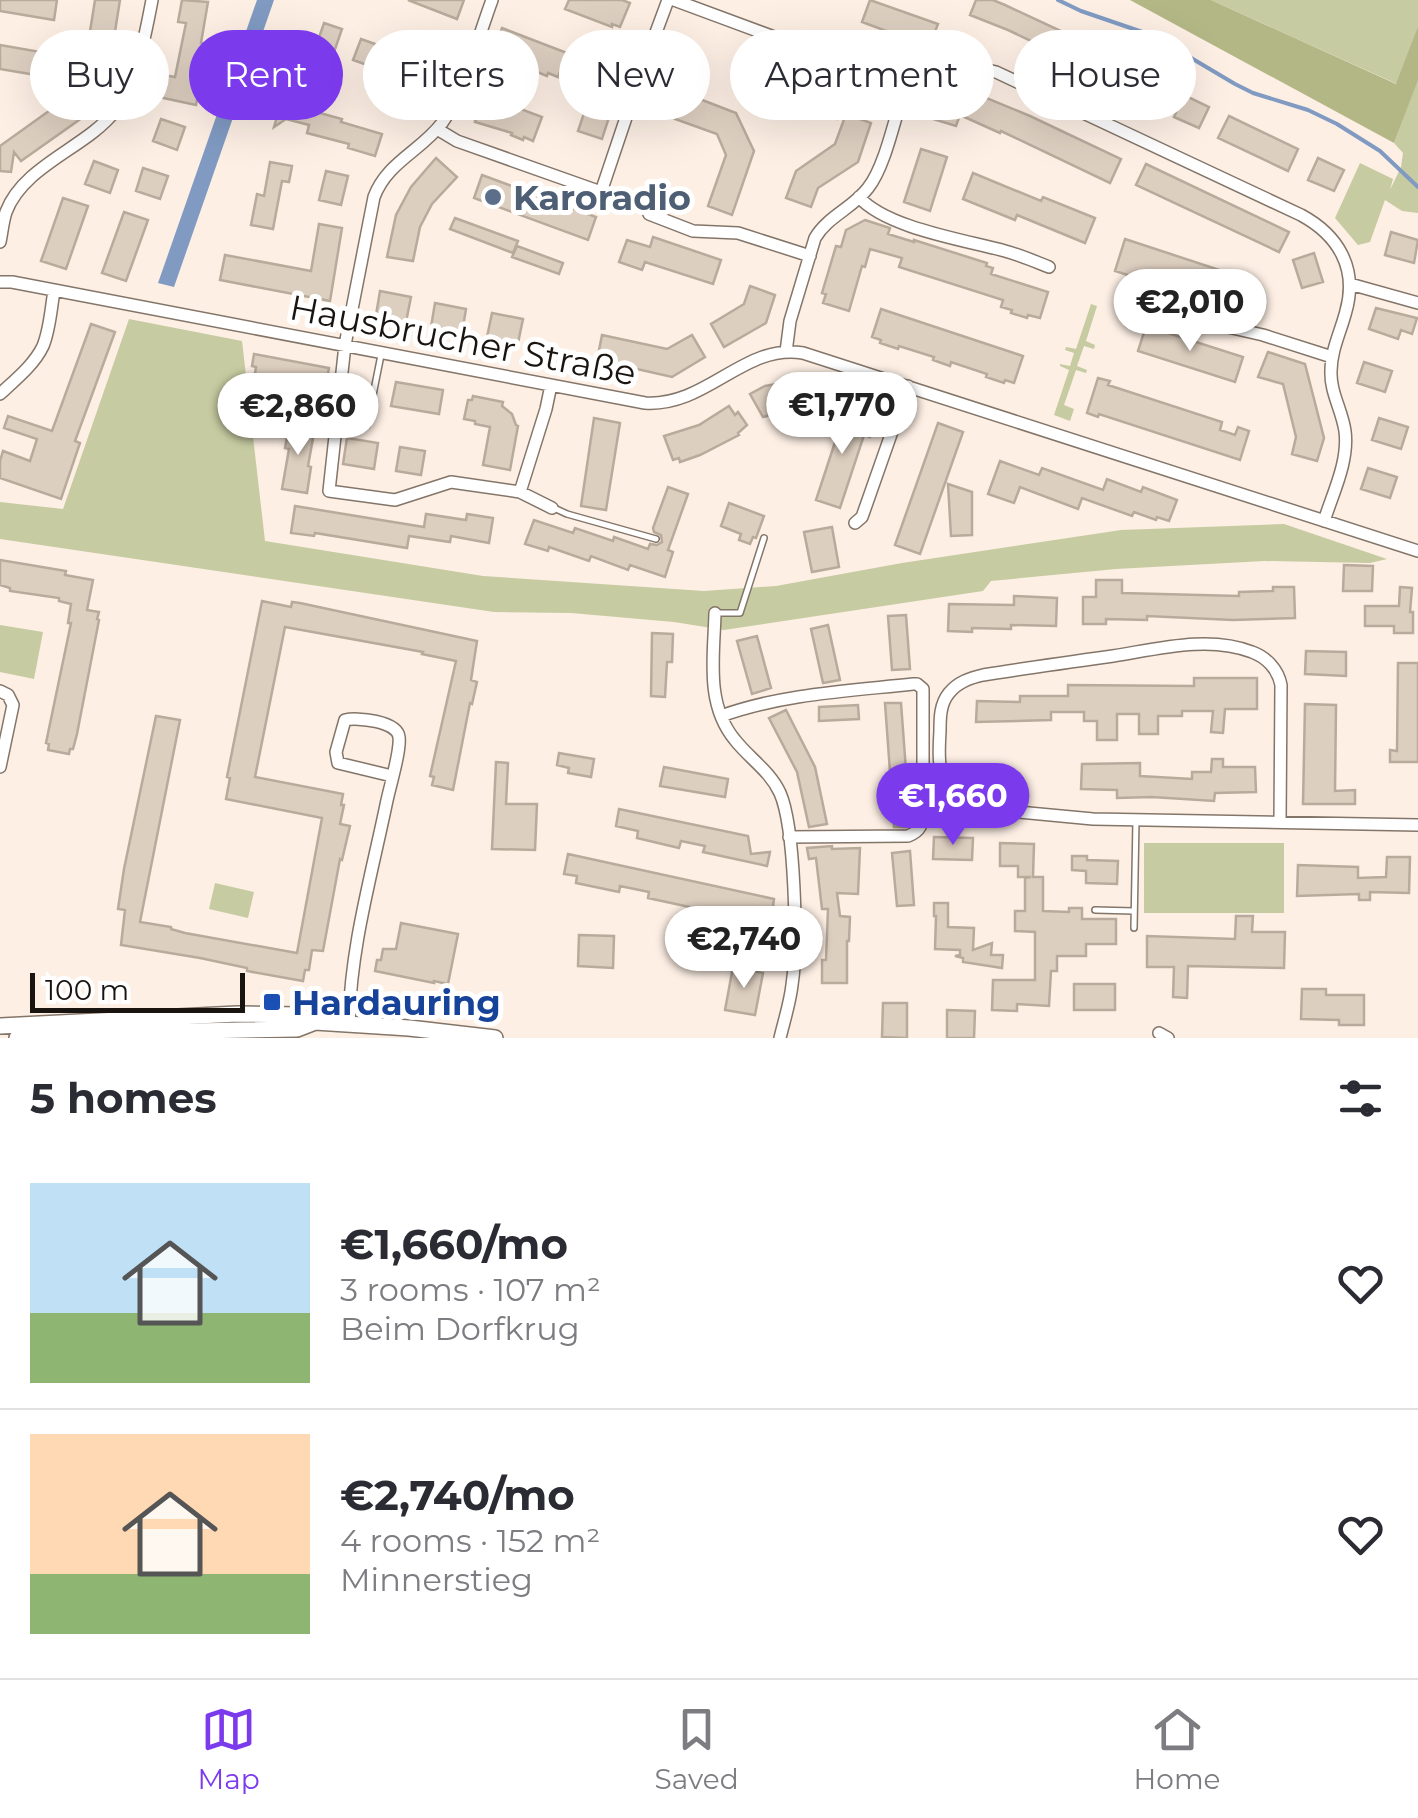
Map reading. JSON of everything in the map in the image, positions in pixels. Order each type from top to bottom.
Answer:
[{"type":"street","points":[[0,242],[4,204],[120,105],[142,49],[152,0]]},
{"type":"street","points":[[492,0],[456,97],[437,128],[398,161],[377,187],[345,345],[329,491],[394,500],[451,482],[520,492],[552,508]]},
{"type":"street","points":[[437,128],[457,142],[601,192],[671,0],[753,30]]},
{"type":"street","points":[[994,72],[1312,221],[1332,237],[1350,274],[1347,308],[1332,358],[1331,383],[1346,447],[1324,521]]},
{"type":"street","points":[[894,120],[869,187],[823,226],[816,238],[790,321],[786,352],[803,353],[908,386],[1418,551]]},
{"type":"street","points":[[860,197],[867,206],[900,221],[1049,267]]},
{"type":"street","points":[[649,214],[693,231],[738,233],[810,256]]},
{"type":"street","name":"Hausbrucher Straße","points":[[0,282],[634,401],[666,403],[690,396],[753,361],[786,352]]},
{"type":"street","points":[[1350,284],[1418,303]]},
{"type":"street","points":[[0,394],[41,350],[54,290]]},
{"type":"street","points":[[1148,303],[1206,322],[1264,334],[1332,358]]},
{"type":"street","points":[[520,492],[550,385]]},
{"type":"street","points":[[855,523],[862,517],[908,386]]},
{"type":"street","points":[[715,614],[714,690],[721,716],[732,738],[768,774],[780,794],[789,837],[794,962],[780,1038]]},
{"type":"street","points":[[1280,822],[1282,684],[1268,662],[1252,652],[1206,644],[1165,648],[983,675],[966,680],[948,694],[941,714],[940,766],[947,788],[966,805],[1068,818],[1418,825]]},
{"type":"street","points":[[721,716],[794,698],[913,684],[923,690],[924,811],[920,830],[908,836],[789,837]]},
{"type":"street","points":[[0,691],[14,705],[0,767]]},
{"type":"street","points":[[349,1024],[353,962],[392,776],[399,740],[390,726],[357,718],[345,720],[336,752],[338,763],[392,776]]},
{"type":"street","points":[[17,1038],[237,1014],[298,1015],[315,1022],[349,1024],[382,1032],[495,1038]]},
{"type":"street","points":[[0,1026],[96,1030]]},
{"type":"lane","points":[[368,426],[381,352]]},
{"type":"lane","points":[[552,508],[656,539]]},
{"type":"lane","points":[[715,614],[740,613],[764,538]]},
{"type":"lane","points":[[1134,928],[1136,820]]},
{"type":"lane","points":[[1095,910],[1134,911]]},
{"type":"green space","points":[[1130,0],[1211,0],[1396,84],[1418,26],[1418,80],[1394,143],[1196,36],[1196,30],[1185,30]]},
{"type":"green space","points":[[1211,0],[1418,0],[1418,26],[1397,84]]},
{"type":"green space","points":[[1418,78],[1418,213],[1402,211],[1385,200],[1370,242],[1358,245],[1335,218],[1360,163],[1393,179],[1390,190],[1403,153],[1394,143]]},
{"type":"green space","points":[[1091,304],[1097,306],[1086,341],[1095,345],[1094,349],[1084,346],[1077,366],[1086,373],[1076,370],[1064,405],[1074,409],[1070,421],[1054,415],[1069,370],[1060,364],[1070,366],[1074,353],[1066,347],[1076,349]]},
{"type":"green space","points":[[129,319],[242,341],[265,541],[483,576],[704,591],[776,586],[1121,530],[1284,524],[1387,559],[1370,563],[1264,561],[1116,569],[991,581],[983,591],[724,630],[571,613],[494,612],[0,539],[0,502],[63,509]]},
{"type":"green space","points":[[0,625],[43,632],[34,679],[0,672]]},
{"type":"green space","points":[[1144,843],[1284,843],[1284,913],[1144,913]]},
{"type":"green space","points":[[215,883],[254,892],[248,918],[209,909]]},
{"type":"water","points":[[257,0],[274,0],[264,30],[247,30]]},
{"type":"water","points":[[215,120],[232,120],[174,287],[158,283]]},
{"type":"building","points":[[0,0],[57,0],[54,20],[0,11]]},
{"type":"building","points":[[95,0],[120,0],[115,30],[90,30]]},
{"type":"building","points":[[182,0],[208,2],[203,30],[189,30],[189,104],[169,99],[169,76],[175,77],[186,23],[178,22]]},
{"type":"building","points":[[408,0],[464,0],[457,19]]},
{"type":"building","points":[[569,0],[630,3],[620,27],[612,27],[565,9]]},
{"type":"building","points":[[870,0],[938,24],[936,30],[883,30],[862,22]]},
{"type":"building","points":[[976,0],[993,0],[1059,30],[1014,33],[970,15]]},
{"type":"building","points":[[324,23],[342,29],[342,30],[322,30]]},
{"type":"building","points":[[361,39],[363,40],[363,64],[353,60]]},
{"type":"building","points":[[539,42],[559,50],[558,77],[548,73],[547,76],[539,73]]},
{"type":"building","points":[[0,45],[30,50],[30,74],[0,69]]},
{"type":"building","points":[[994,101],[1014,109],[1014,120],[1038,120],[1121,159],[1110,183],[971,120],[994,120]]},
{"type":"building","points":[[1196,101],[1209,107],[1199,128],[1181,120],[1196,120]]},
{"type":"building","points":[[710,103],[730,111],[730,120],[739,120],[754,151],[732,215],[708,206],[726,155],[717,134],[678,120],[710,120]]},
{"type":"building","points":[[1229,116],[1298,149],[1288,171],[1218,138]]},
{"type":"building","points":[[542,117],[533,141],[475,122],[539,120]]},
{"type":"building","points":[[36,120],[79,120],[21,161],[14,152],[11,172],[0,171],[0,146]]},
{"type":"building","points":[[161,120],[185,127],[177,150],[153,141]]},
{"type":"building","points":[[290,120],[342,120],[382,134],[375,156],[348,148],[349,144],[307,133],[309,125]]},
{"type":"building","points":[[582,120],[608,120],[602,139],[578,131]]},
{"type":"building","points":[[844,120],[871,123],[858,162],[818,188],[811,207],[786,198],[796,171],[835,144]]},
{"type":"building","points":[[936,120],[958,120],[956,126]]},
{"type":"building","points":[[921,149],[947,157],[930,211],[904,202]]},
{"type":"building","points":[[436,158],[457,177],[432,204],[420,227],[413,261],[387,257],[396,215],[411,187]]},
{"type":"building","points":[[1318,158],[1344,170],[1334,191],[1308,180]]},
{"type":"building","points":[[94,161],[118,170],[110,193],[85,184]]},
{"type":"building","points":[[270,162],[292,166],[289,182],[282,181],[273,229],[251,225],[257,194],[264,196]]},
{"type":"building","points":[[1146,164],[1289,232],[1279,252],[1136,185]]},
{"type":"building","points":[[143,168],[168,176],[160,199],[136,191]]},
{"type":"building","points":[[326,171],[348,176],[341,205],[319,200]]},
{"type":"building","points":[[973,173],[1095,218],[1085,243],[1017,215],[1015,220],[963,199]]},
{"type":"building","points":[[482,175],[596,217],[588,240],[474,198]]},
{"type":"building","points":[[63,198],[88,206],[66,269],[41,261]]},
{"type":"building","points":[[124,212],[148,220],[126,281],[102,273]]},
{"type":"building","points":[[455,218],[518,241],[513,253],[450,229]]},
{"type":"building","points":[[865,220],[890,228],[888,234],[987,263],[993,268],[991,274],[1048,292],[1040,318],[1011,313],[1012,310],[1001,307],[1003,300],[899,267],[902,258],[870,249],[849,311],[823,303],[826,294],[822,293],[836,246],[841,247],[846,230]]},
{"type":"building","points":[[319,224],[342,228],[330,301],[220,280],[225,255],[311,271]]},
{"type":"building","points":[[1391,232],[1418,240],[1414,263],[1385,255]]},
{"type":"building","points":[[653,237],[721,260],[713,284],[645,262],[642,270],[619,262],[627,240],[650,247]]},
{"type":"building","points":[[1125,239],[1256,282],[1246,313],[1223,309],[1224,306],[1115,271]]},
{"type":"building","points":[[517,246],[563,263],[559,274],[512,257]]},
{"type":"building","points":[[1314,253],[1323,282],[1302,288],[1293,260]]},
{"type":"building","points":[[750,286],[775,295],[766,323],[724,347],[711,324],[744,304]]},
{"type":"building","points":[[380,291],[411,297],[405,327],[375,321]]},
{"type":"building","points":[[435,303],[466,309],[461,339],[430,333]]},
{"type":"building","points":[[1376,308],[1417,318],[1412,334],[1401,330],[1398,339],[1369,329]]},
{"type":"building","points":[[881,309],[1023,356],[1014,383],[880,343],[872,337]]},
{"type":"building","points":[[492,313],[523,319],[517,348],[486,342]]},
{"type":"building","points":[[91,324],[115,332],[75,441],[80,443],[61,499],[0,478],[3,451],[30,461],[37,439],[4,428],[8,416],[52,431]]},
{"type":"building","points":[[1146,326],[1243,357],[1235,382],[1138,351]]},
{"type":"building","points":[[602,335],[667,349],[692,335],[705,357],[672,377],[597,360]]},
{"type":"building","points":[[1268,352],[1305,364],[1324,438],[1317,461],[1292,454],[1296,437],[1283,384],[1258,377]]},
{"type":"building","points":[[254,354],[329,368],[324,394],[254,380]]},
{"type":"building","points":[[1364,362],[1392,371],[1385,392],[1357,383]]},
{"type":"building","points":[[1098,378],[1110,381],[1108,385],[1222,422],[1220,430],[1235,435],[1238,427],[1249,431],[1240,460],[1087,413]]},
{"type":"building","points":[[396,382],[443,390],[439,414],[391,406]]},
{"type":"building","points":[[788,382],[829,390],[819,416],[790,410],[763,417],[750,394],[765,386]]},
{"type":"building","points":[[473,396],[503,402],[518,426],[510,470],[483,465],[490,427],[464,419],[468,400]]},
{"type":"building","points":[[729,406],[747,425],[739,435],[700,455],[680,462],[679,458],[673,460],[664,436],[699,425]]},
{"type":"building","points":[[827,409],[874,425],[870,437],[864,435],[840,508],[816,500],[840,427],[823,422]]},
{"type":"building","points":[[594,418],[620,423],[606,510],[581,506]]},
{"type":"building","points":[[1379,418],[1408,427],[1401,449],[1372,440]]},
{"type":"building","points":[[290,422],[315,427],[307,493],[282,489]]},
{"type":"building","points":[[938,423],[963,432],[920,554],[895,545]]},
{"type":"building","points":[[347,438],[378,443],[374,469],[343,464]]},
{"type":"building","points":[[400,447],[425,451],[421,475],[396,471]]},
{"type":"building","points":[[1000,461],[1039,475],[1042,468],[1103,490],[1107,479],[1177,500],[1169,521],[1134,512],[1132,516],[1082,498],[1078,509],[1020,487],[1014,503],[988,494]]},
{"type":"building","points":[[1368,468],[1397,477],[1390,498],[1361,489]]},
{"type":"building","points":[[948,484],[972,492],[972,535],[951,536]]},
{"type":"building","points":[[668,487],[688,494],[668,550],[673,552],[665,577],[630,565],[628,570],[591,556],[589,561],[549,547],[548,551],[525,544],[534,520],[573,533],[575,528],[613,541],[614,537],[648,549],[650,544],[662,542],[653,528]]},
{"type":"building","points":[[729,503],[764,516],[750,544],[739,540],[741,534],[721,526]]},
{"type":"building","points":[[295,506],[424,527],[426,514],[466,520],[467,514],[493,518],[489,543],[451,536],[450,542],[409,536],[407,548],[315,533],[291,533]]},
{"type":"building","points":[[832,527],[839,567],[812,572],[804,532]]},
{"type":"building","points":[[0,560],[66,571],[65,575],[93,580],[87,610],[99,612],[99,620],[77,734],[69,754],[48,750],[46,743],[71,623],[71,604],[59,598],[10,591],[0,585]]},
{"type":"building","points":[[1344,565],[1373,566],[1372,591],[1343,591]]},
{"type":"building","points":[[1096,580],[1122,580],[1122,593],[1239,596],[1239,592],[1294,587],[1295,618],[1147,616],[1147,620],[1106,619],[1106,624],[1083,624],[1083,597],[1096,597]]},
{"type":"building","points":[[1400,587],[1412,588],[1413,633],[1394,633],[1394,626],[1365,626],[1365,606],[1399,606]]},
{"type":"building","points":[[1014,596],[1057,598],[1056,626],[1011,625],[1011,629],[948,631],[949,604],[1014,605]]},
{"type":"building","points":[[262,601],[291,607],[292,602],[300,603],[477,641],[471,680],[477,682],[453,790],[432,785],[434,777],[430,776],[456,661],[285,627],[255,777],[343,794],[340,824],[350,826],[323,951],[312,950],[303,981],[121,945],[125,910],[118,909],[124,869],[156,716],[180,720],[140,922],[297,953],[322,818],[226,799]]},
{"type":"building","points":[[906,615],[910,669],[892,670],[888,616]]},
{"type":"building","points":[[828,625],[840,680],[823,683],[811,629]]},
{"type":"building","points":[[652,633],[673,634],[665,697],[651,696]]},
{"type":"building","points":[[757,636],[771,688],[752,694],[737,641]]},
{"type":"building","points":[[1306,651],[1346,652],[1346,676],[1305,674]]},
{"type":"building","points":[[1398,663],[1418,663],[1418,762],[1390,762],[1390,750],[1397,751]]},
{"type":"building","points":[[1194,678],[1257,678],[1257,709],[1225,709],[1223,733],[1211,732],[1213,711],[1158,716],[1158,734],[1139,734],[1139,714],[1117,714],[1117,740],[1097,740],[1097,721],[1084,721],[1084,712],[1051,712],[1051,720],[976,722],[977,701],[1020,702],[1020,696],[1068,696],[1068,685],[1194,686]]},
{"type":"building","points":[[885,703],[901,703],[910,824],[906,827],[894,827]]},
{"type":"building","points":[[1305,704],[1336,705],[1335,791],[1355,790],[1355,804],[1303,804]]},
{"type":"building","points":[[858,705],[859,719],[819,721],[819,707]]},
{"type":"building","points":[[786,710],[815,767],[827,824],[809,827],[797,772],[769,718]]},
{"type":"building","points":[[559,753],[594,759],[591,777],[568,773],[569,768],[557,765]]},
{"type":"building","points":[[1212,759],[1223,759],[1223,767],[1255,767],[1256,792],[1215,793],[1214,801],[1117,798],[1117,790],[1081,789],[1082,764],[1140,763],[1140,776],[1192,779],[1192,772],[1211,772]]},
{"type":"building","points":[[496,762],[508,763],[506,804],[537,804],[535,850],[492,849]]},
{"type":"building","points":[[664,767],[728,779],[725,797],[660,786]]},
{"type":"building","points":[[619,809],[748,836],[751,854],[770,852],[767,866],[703,852],[705,846],[681,841],[679,848],[637,838],[638,831],[616,826]]},
{"type":"building","points":[[934,837],[973,838],[972,860],[933,859]]},
{"type":"building","points":[[1000,843],[1034,844],[1033,877],[1043,877],[1043,911],[1082,908],[1082,919],[1116,919],[1116,944],[1086,944],[1086,956],[1057,956],[1057,971],[1051,971],[1049,1006],[1017,1004],[1017,1011],[992,1010],[993,980],[1035,980],[1035,932],[1015,931],[1015,911],[1025,911],[1025,878],[1031,877],[1018,877],[1018,866],[1000,866]]},
{"type":"building","points":[[807,848],[860,848],[858,894],[837,893],[840,916],[850,917],[847,983],[822,983],[828,909],[822,909],[816,858],[809,859]]},
{"type":"building","points":[[910,851],[914,905],[897,906],[892,853]]},
{"type":"building","points":[[568,854],[774,899],[770,927],[781,930],[777,942],[742,933],[745,919],[648,898],[649,892],[620,886],[619,892],[576,883],[577,876],[564,874]]},
{"type":"building","points":[[1072,856],[1118,861],[1117,884],[1086,883],[1086,871],[1072,870]]},
{"type":"building","points":[[1387,857],[1410,857],[1409,893],[1370,892],[1370,900],[1359,900],[1359,894],[1297,896],[1298,865],[1358,867],[1358,878],[1386,877]]},
{"type":"building","points":[[934,903],[948,903],[948,927],[974,928],[973,950],[992,943],[991,955],[1003,955],[1002,968],[963,962],[963,958],[955,956],[960,955],[960,950],[935,949]]},
{"type":"building","points":[[1236,916],[1253,916],[1252,932],[1285,932],[1284,968],[1188,966],[1187,998],[1173,997],[1174,967],[1147,967],[1147,936],[1235,939]]},
{"type":"building","points":[[401,923],[458,934],[448,984],[375,971],[383,949],[396,949]]},
{"type":"building","points":[[579,935],[614,936],[613,968],[578,966]]},
{"type":"building","points":[[733,967],[763,973],[755,1015],[725,1010]]},
{"type":"building","points":[[1074,984],[1115,984],[1115,1010],[1074,1010]]},
{"type":"building","points":[[1302,989],[1326,989],[1326,995],[1364,995],[1364,1025],[1301,1019]]},
{"type":"building","points":[[883,1003],[907,1003],[907,1038],[882,1037]]},
{"type":"building","points":[[947,1010],[975,1011],[974,1038],[947,1038]]},
{"type":"waterway","points":[[1058,0],[1154,36],[1253,93],[1308,110],[1337,124],[1380,151],[1418,187]]},
{"type":"place","name":"Karoradio","points":[[493,197]]},
{"type":"place","name":"Hardauring","points":[[272,1002]]}]
